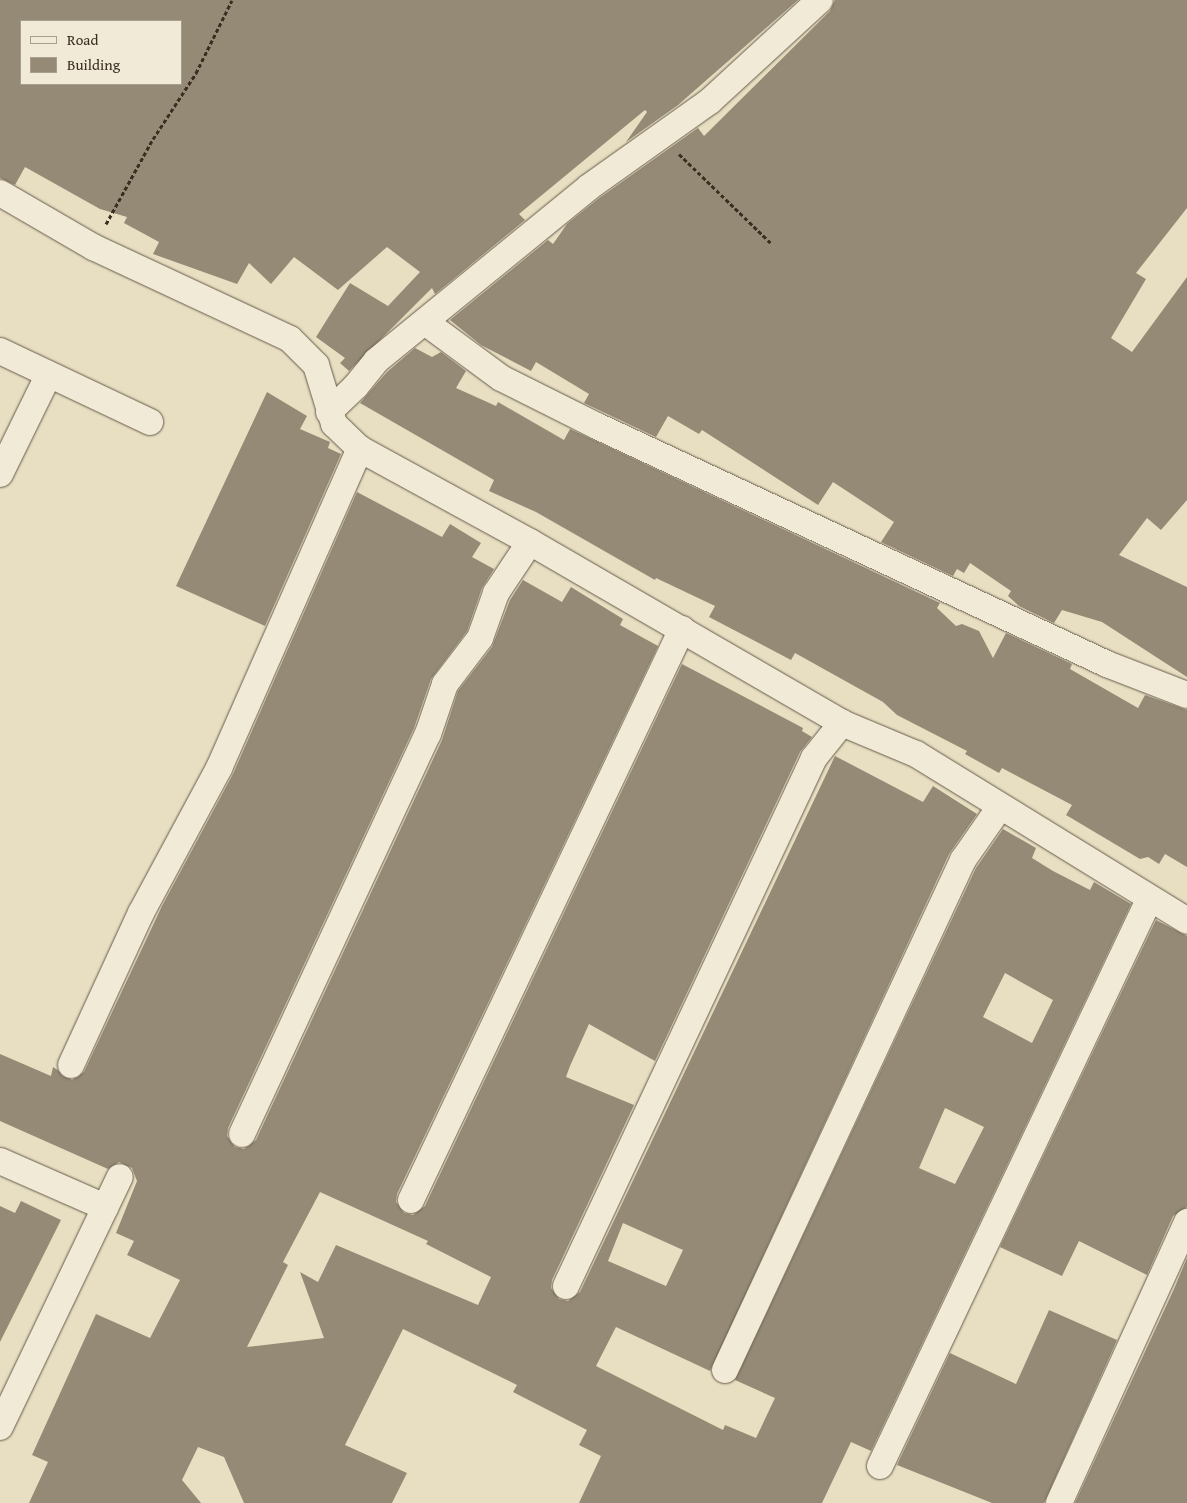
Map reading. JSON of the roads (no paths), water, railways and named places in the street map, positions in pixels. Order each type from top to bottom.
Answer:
[{"type":"street","points":[[329,412],[356,386],[376,361],[589,187],[710,101],[820,0]]},
{"type":"street","points":[[0,193],[93,247],[290,339],[316,364],[334,424],[360,449],[530,542],[842,723],[916,754],[1149,900],[1187,921]]},
{"type":"street","points":[[426,322],[501,378],[597,426],[1107,664],[1187,695]]},
{"type":"street","points":[[0,351],[150,422]]},
{"type":"street","points":[[0,474],[49,374]]},
{"type":"street","points":[[72,1065],[141,913],[219,768],[360,449]]},
{"type":"street","points":[[242,1134],[424,743],[445,684],[480,638],[496,593],[530,542]]},
{"type":"street","points":[[411,1200],[682,629]]},
{"type":"street","points":[[566,1286],[814,758],[842,723]]},
{"type":"street","points":[[725,1370],[963,860],[1000,807]]},
{"type":"street","points":[[880,1466],[1149,900]]},
{"type":"street","points":[[0,1161],[105,1208]]},
{"type":"street","points":[[0,1428],[120,1177]]},
{"type":"street","points":[[1059,1503],[1187,1222]]}]
